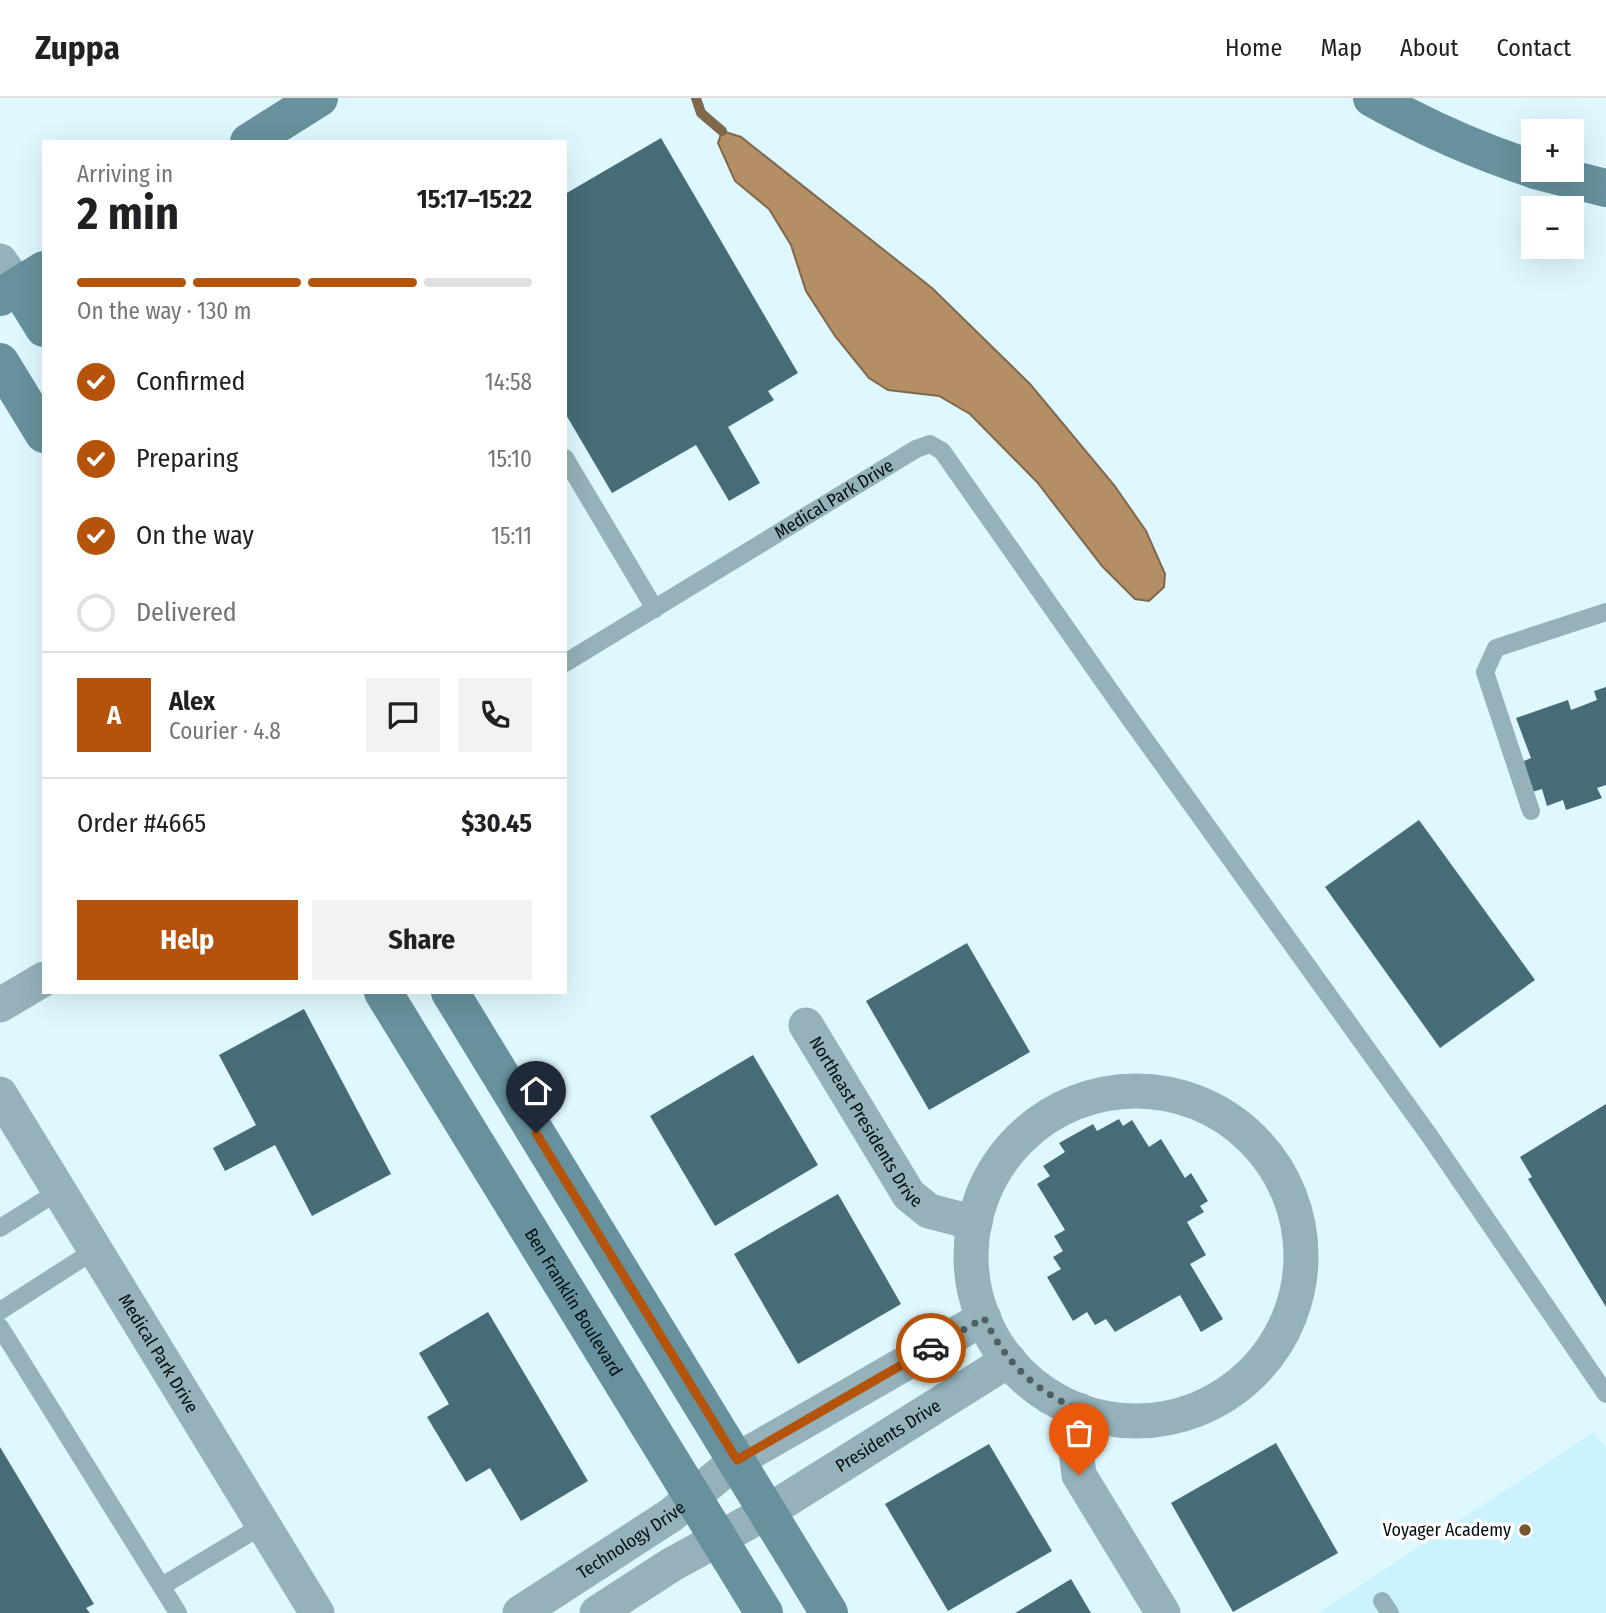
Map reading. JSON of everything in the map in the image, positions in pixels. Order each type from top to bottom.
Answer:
[{"type":"street","points":[[252,140],[319,98]]},
{"type":"street","points":[[1372,98],[1451,138],[1521,164]]},
{"type":"street","points":[[1583,182],[1606,188]]},
{"type":"street","points":[[15,278],[42,325]]},
{"type":"street","points":[[0,362],[42,431]]},
{"type":"street","points":[[0,1005],[42,980]]},
{"type":"street","name":"Ben Franklin Boulevard","points":[[384,994],[764,1613]]},
{"type":"street","points":[[451,994],[829,1613]]},
{"type":"street","name":"Northeast Presidents Drive","points":[[806,1025],[909,1195],[929,1211],[975,1223]]},
{"type":"street","points":[[1139,1090],[1177,1096],[1213,1110],[1244,1131],[1270,1159],[1289,1193],[1299,1230],[1301,1268],[1294,1306],[1279,1341],[1255,1371],[1226,1395],[1191,1412],[1154,1420],[1116,1420],[1079,1410],[1053,1398],[1029,1381],[1009,1360],[984,1318],[975,1287],[971,1255],[975,1223],[986,1186],[1006,1154],[1033,1127],[1065,1106],[1101,1094],[1139,1090]]},
{"type":"street","name":"Medical Park Drive","points":[[0,1094],[317,1613]]},
{"type":"street","points":[[737,1460],[984,1318]]},
{"type":"street","name":"Presidents Drive","points":[[767,1512],[1009,1360]]},
{"type":"street","points":[[1079,1410],[1075,1443],[1079,1475],[1163,1613]]},
{"type":"street","name":"Technology Drive","points":[[520,1613],[671,1516],[737,1460]]},
{"type":"street","points":[[597,1613],[671,1565],[767,1512]]},
{"type":"lane","name":"Medical Park Drive","points":[[567,662],[916,449],[930,444],[942,451],[1431,1138],[1606,1394]]},
{"type":"lane","points":[[567,461],[655,608]]},
{"type":"lane","points":[[1531,811],[1485,672],[1496,649],[1606,612]]},
{"type":"lane","points":[[0,1228],[59,1191]]},
{"type":"lane","points":[[0,1311],[95,1250]]},
{"type":"lane","points":[[0,1327],[178,1613]]},
{"type":"lane","points":[[162,1586],[263,1525]]},
{"type":"shaded area","points":[[722,131],[741,137],[932,288],[1030,384],[1114,485],[1146,531],[1165,574],[1164,587],[1149,601],[1135,599],[1102,566],[1037,482],[970,414],[939,396],[888,390],[869,378],[835,336],[806,291],[791,245],[769,209],[735,181],[718,143]]},
{"type":"shaded area","name":"Voyager Academy","points":[[1594,1432],[1606,1448],[1606,1613],[1318,1613]]},
{"type":"building","points":[[661,138],[798,373],[768,391],[774,400],[728,427],[760,483],[729,501],[696,445],[612,493],[567,416],[567,193]]},
{"type":"building","points":[[1606,687],[1606,785],[1597,788],[1602,798],[1566,810],[1563,800],[1547,806],[1542,789],[1529,793],[1519,763],[1531,758],[1516,718],[1568,700],[1571,710],[1597,700],[1594,691]]},
{"type":"building","points":[[1419,820],[1535,980],[1440,1048],[1325,887]]},
{"type":"building","points":[[967,943],[1030,1052],[929,1110],[866,1001]]},
{"type":"building","points":[[304,1009],[391,1174],[312,1216],[275,1145],[225,1171],[213,1148],[256,1125],[219,1055]]},
{"type":"building","points":[[753,1055],[818,1165],[715,1226],[650,1116]]},
{"type":"building","points":[[1606,1104],[1606,1307],[1528,1179],[1532,1177],[1520,1157]]},
{"type":"building","points":[[1119,1119],[1123,1126],[1132,1120],[1149,1147],[1161,1139],[1185,1178],[1191,1173],[1208,1201],[1200,1206],[1204,1212],[1187,1222],[1206,1255],[1190,1264],[1223,1319],[1201,1332],[1180,1295],[1115,1332],[1106,1319],[1095,1325],[1087,1312],[1073,1321],[1047,1277],[1061,1269],[1053,1257],[1063,1251],[1054,1236],[1065,1230],[1037,1184],[1050,1176],[1043,1166],[1065,1152],[1059,1143],[1093,1124],[1097,1131]]},
{"type":"building","points":[[838,1194],[901,1304],[798,1364],[734,1254]]},
{"type":"building","points":[[488,1312],[588,1481],[521,1521],[490,1468],[466,1482],[427,1417],[449,1404],[419,1353]]},
{"type":"building","points":[[1276,1443],[1338,1553],[1233,1612],[1171,1503]]},
{"type":"building","points":[[989,1444],[1052,1551],[948,1611],[885,1504]]},
{"type":"building","points":[[0,1447],[94,1604],[86,1608],[90,1613],[0,1613]]},
{"type":"building","points":[[1071,1579],[1091,1613],[1015,1613]]},
{"type":"waterway","points":[[696,98],[701,113],[722,131]]},
{"type":"way so far","points":[[931,1348],[984,1318],[1009,1360],[1029,1381],[1053,1398],[1079,1410],[1075,1443],[1079,1475]]},
{"type":"place","name":"Voyager Academy","points":[[1525,1530]]},
{"type":"route","points":[[536,1133],[737,1460],[931,1348]]}]
